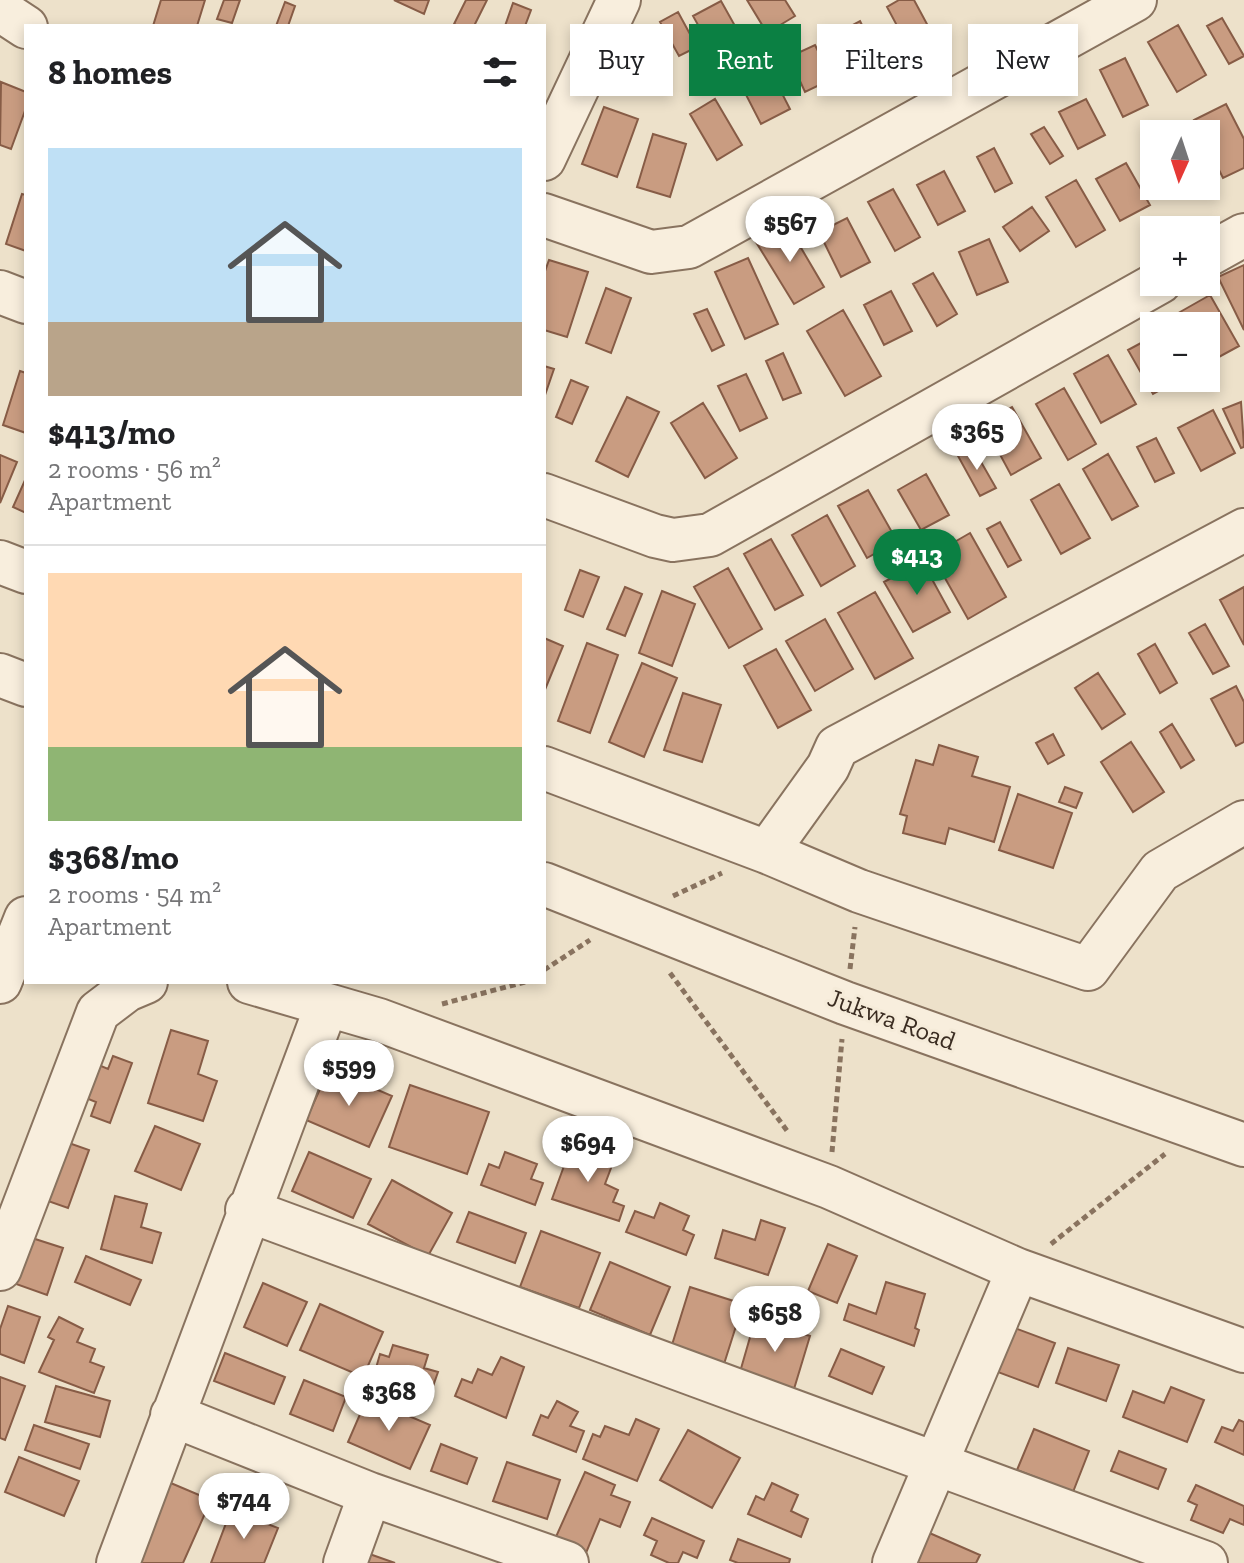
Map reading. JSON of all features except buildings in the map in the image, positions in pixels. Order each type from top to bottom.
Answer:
[{"type":"street","points":[[546,155],[619,0]]},
{"type":"street","points":[[546,216],[651,252],[689,247],[1135,0]]},
{"type":"street","points":[[0,10],[24,26]]},
{"type":"street","points":[[1220,248],[1244,235]]},
{"type":"street","points":[[0,292],[24,301]]},
{"type":"street","points":[[546,496],[655,536],[673,540],[710,535],[1140,293]]},
{"type":"street","points":[[767,852],[828,767],[837,747],[1244,530]]},
{"type":"street","points":[[0,562],[24,571]]},
{"type":"street","points":[[0,675],[24,684]]},
{"type":"street","points":[[546,769],[767,852],[859,891],[1088,969],[1160,871],[1244,822]]},
{"type":"street","name":"Jukwa Road","points":[[546,885],[845,1003],[1244,1145]]},
{"type":"street","points":[[0,982],[24,923]]},
{"type":"street","points":[[0,1269],[98,1012],[127,990],[141,984]]},
{"type":"street","points":[[255,984],[379,1020],[829,1187],[1018,1270],[1244,1351]]},
{"type":"street","points":[[118,1563],[247,1210],[326,1007]]},
{"type":"street","points":[[247,1210],[1206,1563]]},
{"type":"street","points":[[894,1563],[1018,1270]]},
{"type":"street","points":[[172,1415],[370,1494],[567,1563]]},
{"type":"street","points":[[345,1563],[370,1494]]},
{"type":"path","points":[[829,1187],[845,1003],[859,891]]},
{"type":"path","points":[[664,966],[792,1138]]},
{"type":"path","points":[[437,1005],[517,984]]},
{"type":"path","points":[[1018,1270],[1196,1130]]}]
